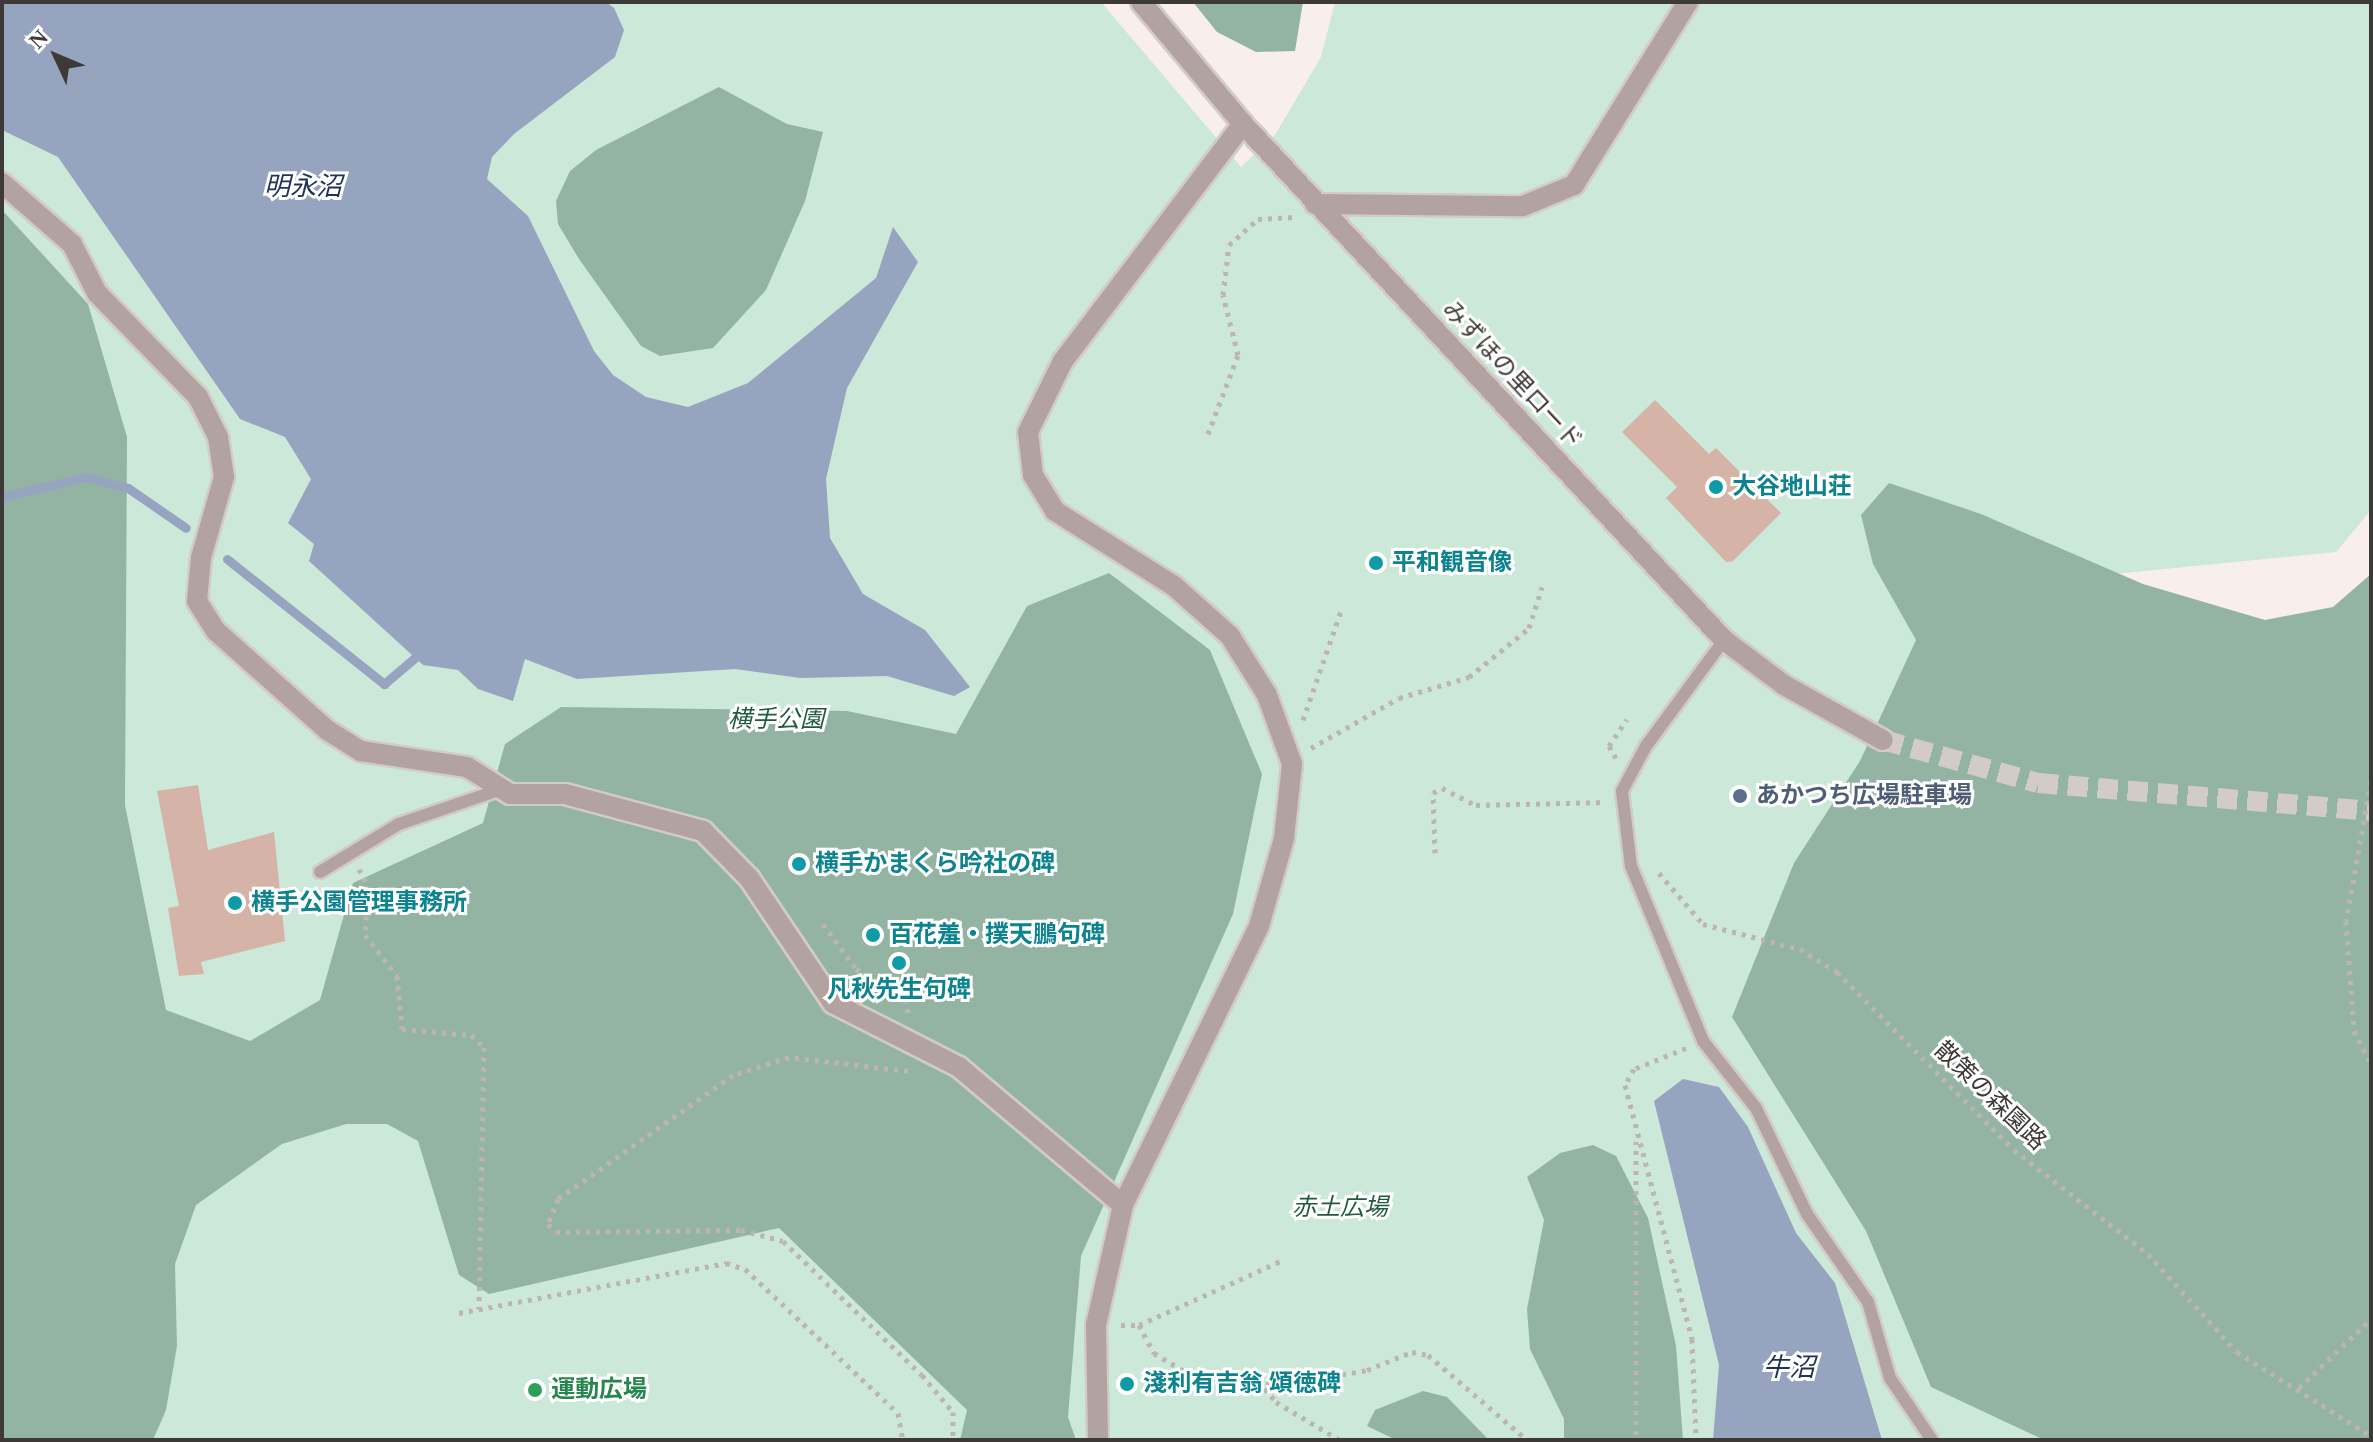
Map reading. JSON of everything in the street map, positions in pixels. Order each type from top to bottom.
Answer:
[{"type":"street","name":"みずほの里ロード","points":[[1141,2],[1315,204],[1724,640],[1784,685],[1883,740]]},
{"type":"street","points":[[1315,204],[1523,206],[1574,185],[1688,2]]},
{"type":"street","points":[[1098,1440],[1096,1325],[1123,1205],[1259,926],[1284,838],[1292,764],[1267,695],[1230,636],[1174,586],[1055,511],[1033,475],[1028,432],[1063,361],[1243,124]]},
{"type":"street","points":[[2,183],[72,244],[97,293],[198,397],[218,437],[224,477],[201,558],[197,601],[216,631],[327,730],[361,751],[467,767],[502,789],[565,794],[703,831],[749,878],[833,1003],[959,1067],[1123,1205]]},
{"type":"lane","points":[[1724,640],[1646,746],[1622,802],[1631,866],[1703,1041],[1756,1108],[1807,1214],[1868,1302],[1890,1378],[1932,1440]]},
{"type":"lane","points":[[320,872],[399,824],[502,789]]},
{"type":"path","points":[[1208,434],[1238,355],[1223,295],[1229,245],[1258,219],[1286,215],[1336,226]]},
{"type":"path","points":[[1292,764],[1321,739],[1399,698],[1469,677],[1529,628],[1542,587]]},
{"type":"path","points":[[1292,764],[1341,611]]},
{"type":"path","points":[[2371,781],[2346,921],[2354,1031],[2371,1064]]},
{"type":"path","points":[[1435,853],[1433,793],[1442,788],[1476,805],[1622,802]]},
{"type":"path","points":[[351,853],[368,886],[365,935],[397,976],[402,1029],[471,1035],[484,1047],[479,1309]]},
{"type":"path","name":"散策の森園路","points":[[1651,863],[1703,924],[1800,949],[1837,972],[2014,1150],[2148,1254],[2206,1324],[2237,1352],[2299,1388],[2371,1436]]},
{"type":"path","points":[[823,924],[845,958],[905,999],[910,1014]]},
{"type":"path","points":[[1696,1440],[1692,1339],[1625,1085],[1634,1069],[1703,1041]]},
{"type":"path","points":[[925,1073],[789,1057],[755,1065],[733,1075],[558,1199],[548,1224],[556,1232],[741,1230],[783,1241],[922,1375],[953,1412],[953,1440]]},
{"type":"path","points":[[1636,1132],[1636,1440]]},
{"type":"path","points":[[1096,1325],[1139,1325],[1281,1261]]},
{"type":"path","points":[[459,1313],[735,1266],[898,1413],[903,1440]]},
{"type":"path","points":[[2299,1388],[2371,1319]]},
{"type":"path","points":[[1139,1325],[1154,1353],[1187,1373],[1283,1385],[1367,1370],[1412,1352],[1428,1355],[1527,1440]]},
{"type":"path","points":[[1258,1380],[1276,1402],[1340,1440]]},
{"type":"green space","name":"横手公園","points":[[2,2],[1101,2],[1241,167],[1275,135],[1321,57],[1335,2],[2371,2],[2371,510],[2336,552],[2003,585],[2371,1440],[138,1440],[2,311]]},
{"type":"green space","points":[[1193,2],[1303,2],[1295,51],[1256,52],[1217,32]]},
{"type":"green space","points":[[719,87],[787,124],[823,132],[805,201],[766,290],[713,348],[660,356],[641,346],[579,259],[558,224],[556,201],[570,171],[596,150]]},
{"type":"green space","points":[[2,210],[88,304],[127,437],[125,805],[166,1010],[250,1041],[320,1000],[353,883],[483,823],[505,744],[561,707],[847,711],[956,734],[1027,606],[1109,573],[1210,650],[1262,774],[1233,914],[1081,1256],[1068,1417],[1076,1440],[960,1440],[967,1410],[779,1228],[489,1294],[459,1275],[418,1141],[387,1124],[346,1124],[282,1144],[196,1205],[175,1264],[177,1346],[166,1410],[153,1440],[2,1440]]},
{"type":"green space","points":[[1889,483],[1981,514],[2143,584],[2265,620],[2333,607],[2371,574],[2371,1440],[2044,1440],[1931,1387],[1866,1231],[1732,1017],[1794,863],[1860,761],[1916,640],[1873,564],[1861,515]]},
{"type":"green space","points":[[1593,1145],[1616,1156],[1648,1218],[1676,1346],[1683,1440],[1564,1440],[1564,1419],[1530,1349],[1527,1309],[1544,1220],[1527,1177],[1560,1153]]},
{"type":"green space","points":[[1423,1391],[1447,1397],[1489,1440],[1396,1440],[1367,1426],[1375,1410]]},
{"type":"water","name":"明永沼","points":[[2,2],[606,2],[614,8],[624,30],[615,57],[514,134],[492,157],[487,179],[528,216],[594,351],[613,375],[646,397],[688,407],[748,383],[876,278],[893,227],[918,262],[847,388],[826,479],[830,538],[863,594],[925,630],[970,687],[954,696],[887,676],[800,678],[735,669],[577,679],[525,659],[513,701],[478,689],[458,670],[423,665],[309,561],[314,544],[288,523],[311,479],[285,437],[240,419],[58,157],[2,130]]},
{"type":"water","name":"牛沼","points":[[1683,1079],[1719,1087],[1748,1127],[1796,1233],[1835,1283],[1882,1440],[1713,1440],[1719,1365],[1654,1101]]},
{"type":"building","name":"大谷地山荘","points":[[1655,400],[1709,454],[1716,448],[1781,513],[1733,561],[1726,562],[1666,498],[1677,487],[1622,432]]},
{"type":"building","name":"横手公園管理事務所","points":[[198,785],[208,850],[274,832],[285,941],[201,962],[204,974],[179,976],[168,908],[179,906],[157,791]]},
{"type":"waterway","points":[[2,497],[86,477],[128,488],[186,528]]},
{"type":"waterway","points":[[227,559],[384,684],[424,650]]},
{"type":"tunnel","points":[[1883,740],[2038,783],[2371,811]]},
{"type":"place","name":"大谷地山荘","points":[[1716,487]]},
{"type":"place","name":"平和観音像","points":[[1376,563]]},
{"type":"place","name":"あかつち広場駐車場","points":[[1740,796]]},
{"type":"place","name":"横手かまくら吟社の碑","points":[[799,864]]},
{"type":"place","name":"横手公園管理事務所","points":[[235,903]]},
{"type":"place","name":"百花羞・撲天鵬句碑","points":[[873,935]]},
{"type":"place","name":"凡秋先生句碑","points":[[899,963]]},
{"type":"place","name":"淺利有吉翁 頌徳碑","points":[[1127,1384]]},
{"type":"place","name":"運動広場","points":[[535,1390]]},
{"type":"park label","name":"赤土広場","points":[[1340,1208]]}]
